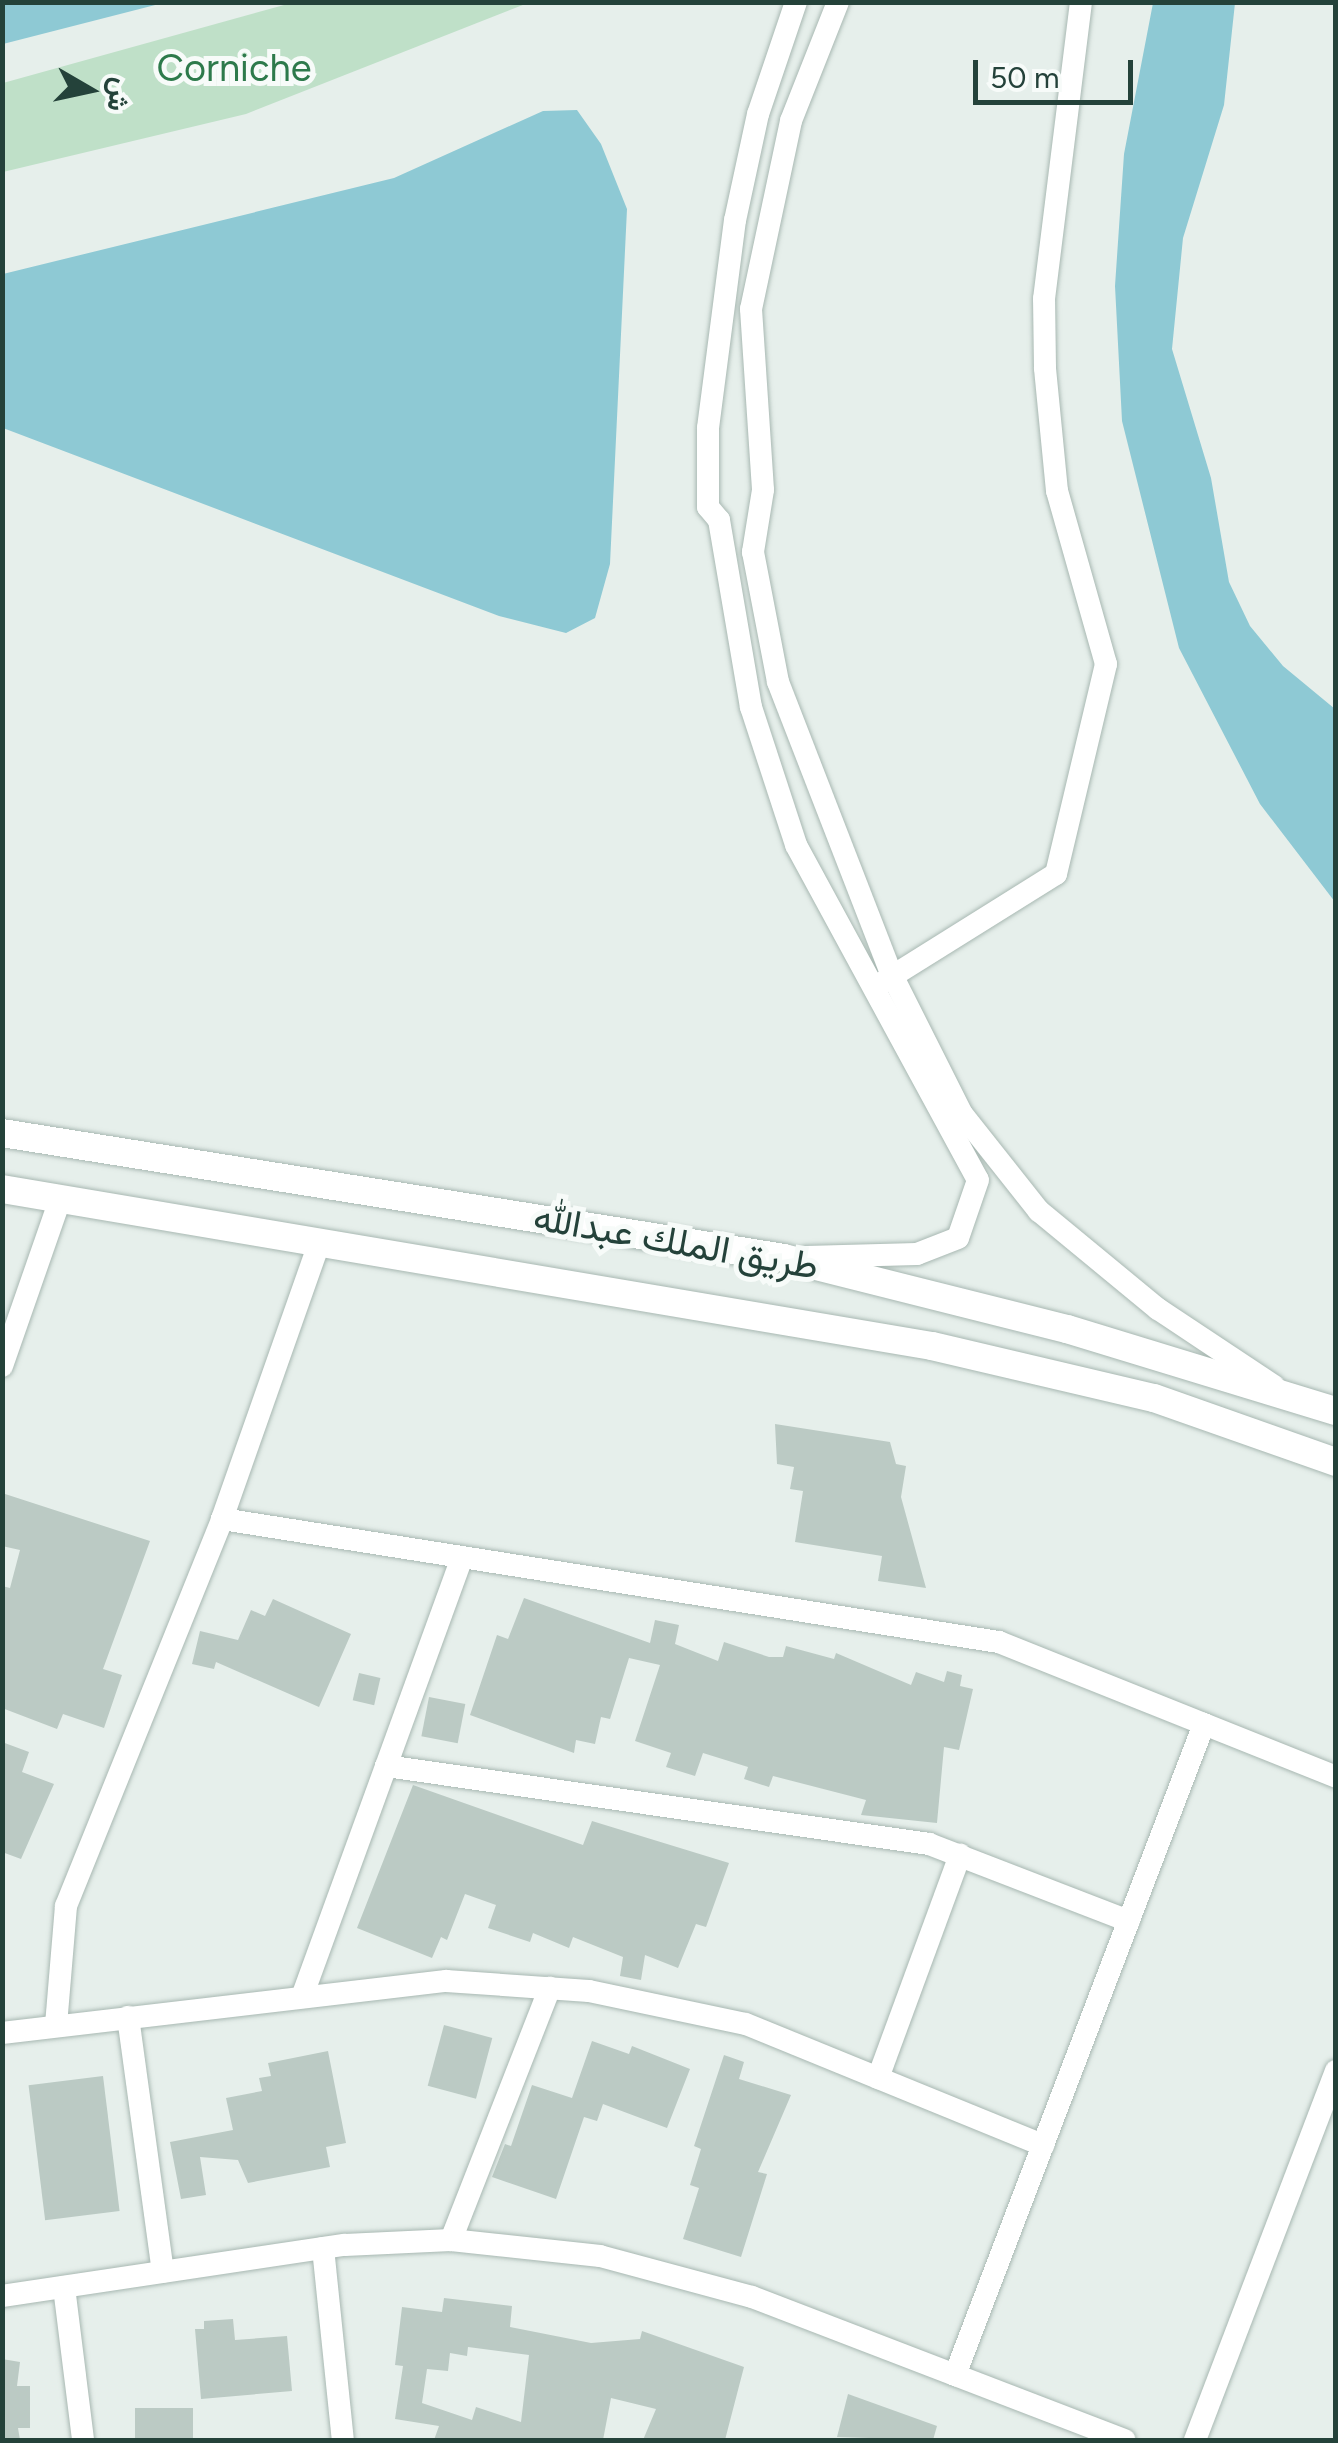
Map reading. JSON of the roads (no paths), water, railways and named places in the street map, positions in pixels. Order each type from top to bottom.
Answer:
[{"type":"street","points":[[874,992],[896,983],[1056,874],[1106,664],[1057,490],[1045,368],[1044,299],[1082,2]]},
{"type":"street","points":[[784,1258],[918,1254],[958,1238],[978,1180],[796,846],[762,742],[719,520],[708,507],[708,428],[735,220],[758,114],[797,7],[834,9],[792,121],[750,309],[763,490],[754,516],[753,552],[778,682],[896,983],[962,1114],[1039,1212],[1158,1310],[1282,1390]]},
{"type":"street","points":[[719,520],[754,516]]},
{"type":"street","name":"طريق الملك عبدالله","points":[[2,1133],[784,1258],[1282,1390],[1336,1411]]},
{"type":"street","name":"طريق الملك عبدالله","points":[[2,1189],[59,1202],[932,1346],[1154,1398],[1336,1462]]},
{"type":"street","points":[[2,1366],[59,1202]]},
{"type":"street","points":[[56,2025],[66,1906],[222,1519],[319,1244]]},
{"type":"street","points":[[222,1519],[999,1642],[1336,1777]]},
{"type":"street","points":[[302,1997],[462,1557]]},
{"type":"street","points":[[955,2375],[1204,1724]]},
{"type":"street","points":[[386,1766],[930,1844],[1129,1921]]},
{"type":"street","points":[[878,2078],[960,1856]]},
{"type":"street","points":[[2,2033],[446,1980],[550,1988],[746,2024],[1043,2145]]},
{"type":"street","points":[[452,2240],[550,1988]]},
{"type":"street","points":[[128,2016],[163,2272]]},
{"type":"street","points":[[1195,2440],[1336,2072]]},
{"type":"street","points":[[2,2296],[323,2248],[452,2240],[600,2256],[752,2297],[1125,2440]]},
{"type":"street","points":[[323,2248],[343,2440]]},
{"type":"street","points":[[64,2287],[83,2440]]},
{"type":"water","points":[[3,2],[163,2],[163,3],[3,44]]},
{"type":"water","points":[[1153,3],[1235,3],[1224,105],[1183,238],[1172,349],[1211,478],[1229,582],[1250,626],[1283,666],[1335,709],[1335,902],[1260,804],[1179,648],[1122,421],[1115,286],[1124,154]]},
{"type":"water","points":[[577,110],[601,144],[627,209],[610,564],[595,618],[566,633],[499,616],[3,428],[3,274],[394,178],[543,111]]},
{"type":"park label","name":"Corniche","points":[[234,69]]}]
